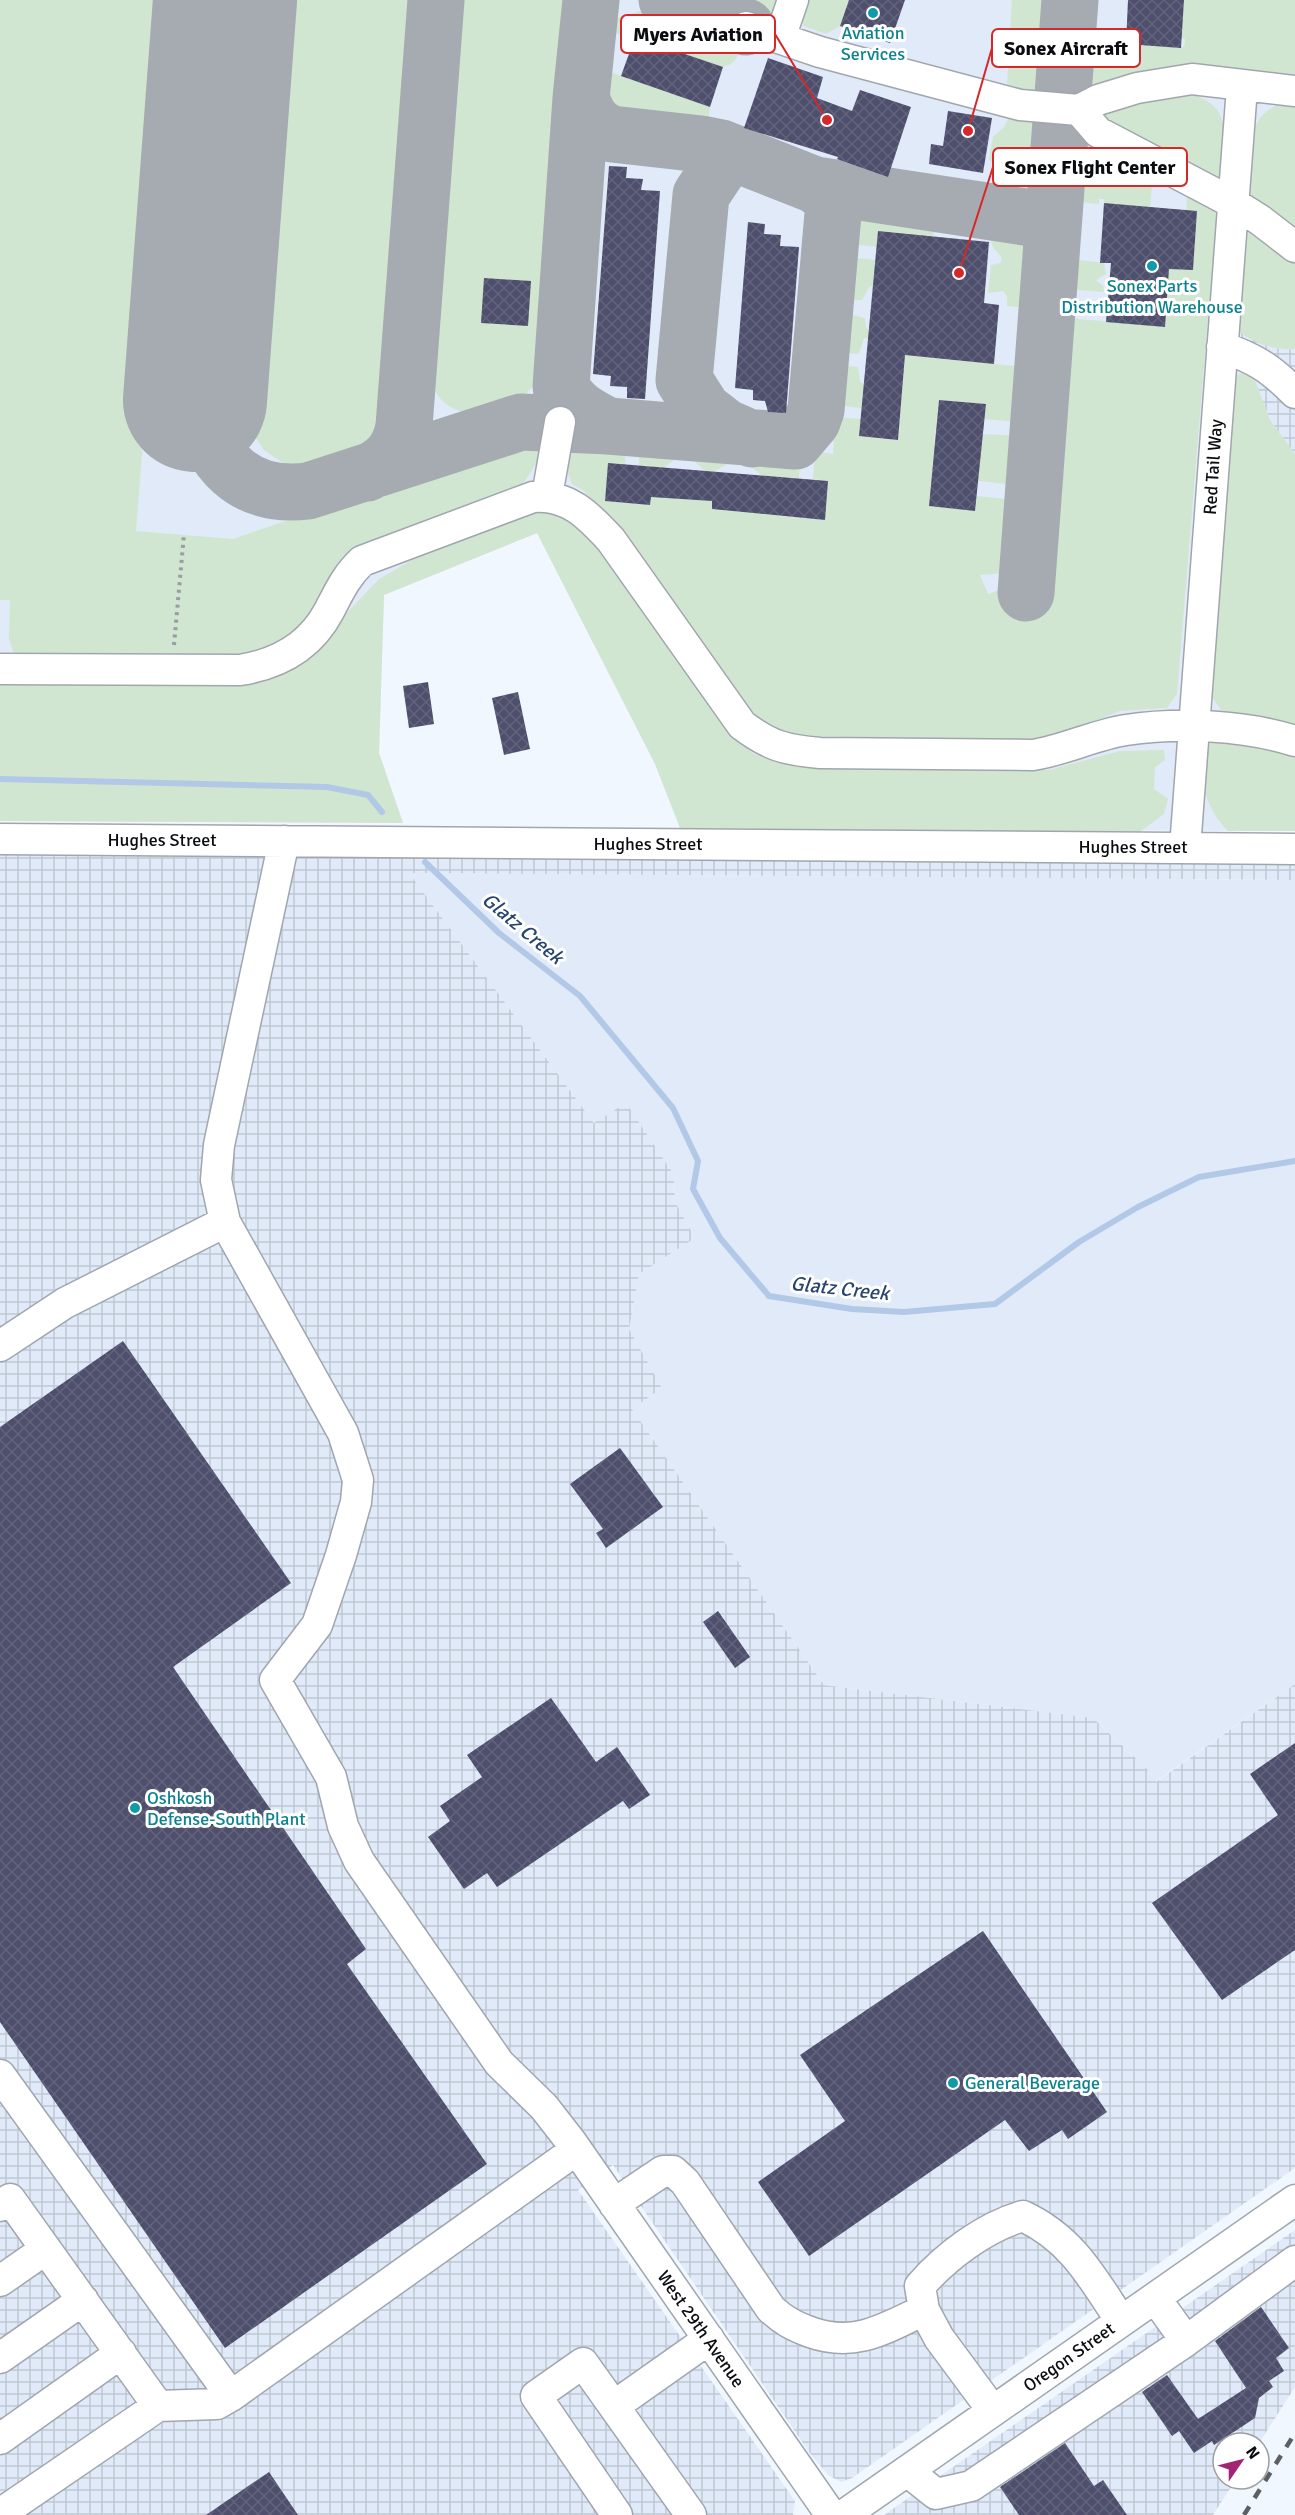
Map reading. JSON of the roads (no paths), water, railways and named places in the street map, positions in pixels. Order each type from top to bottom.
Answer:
[{"type":"street","points":[[780,38],[793,0]]},
{"type":"street","points":[[746,27],[820,52],[1020,105],[1079,110],[1098,100],[1169,81],[1192,79],[1242,87],[1295,91]]},
{"type":"street","name":"Red Tail Way","points":[[1185,848],[1242,87]]},
{"type":"street","points":[[1079,110],[1098,132],[1233,203],[1295,247]]},
{"type":"street","points":[[1222,347],[1254,358],[1270,369],[1295,393]]},
{"type":"street","points":[[547,496],[560,422]]},
{"type":"street","points":[[0,669],[240,670],[265,666],[284,658],[317,630],[343,582],[362,561],[533,497],[547,496],[556,497],[578,507],[598,526],[611,540],[742,725],[765,742],[786,750],[820,753],[1033,755],[1058,751],[1126,730],[1193,728],[1235,728],[1295,741]]},
{"type":"street","name":"Hughes Street","points":[[0,839],[1295,849]]},
{"type":"street","points":[[0,1346],[65,1303],[225,1222],[216,1180],[219,1145],[284,841]]},
{"type":"street","name":"West 29th Avenue","points":[[225,1222],[343,1433],[358,1480],[356,1502],[341,1556],[317,1625],[275,1680],[331,1777],[343,1826],[358,1861],[499,2063],[544,2107],[574,2146],[831,2515]]},
{"type":"street","points":[[0,2075],[231,2396]]},
{"type":"street","points":[[0,2514],[158,2406],[217,2404],[231,2396],[574,2146]]},
{"type":"street","points":[[614,2204],[663,2171],[673,2171],[685,2182],[757,2292],[785,2323],[829,2338],[848,2340],[886,2328],[924,2310]]},
{"type":"street","points":[[0,2206],[10,2199],[158,2406]]},
{"type":"street","name":"Oregon Street","points":[[844,2515],[1295,2200]]},
{"type":"street","points":[[993,2411],[939,2338],[924,2310],[920,2286],[937,2266],[1004,2221],[1023,2216],[1047,2227],[1075,2252],[1121,2321]]},
{"type":"street","points":[[0,2281],[46,2249]]},
{"type":"street","points":[[906,2471],[936,2494],[971,2486],[1186,2341],[1295,2262]]},
{"type":"street","points":[[1156,2299],[1186,2341]]},
{"type":"street","points":[[0,2358],[83,2300]]},
{"type":"street","points":[[614,2406],[709,2339]]},
{"type":"street","points":[[0,2439],[121,2353]]},
{"type":"street","points":[[617,2515],[536,2396],[583,2363],[691,2515]]},
{"type":"waterway","name":"Glatz Creek","points":[[0,779],[327,787],[368,795],[382,812]]},
{"type":"waterway","name":"Glatz Creek","points":[[425,862],[499,933],[580,996],[673,1108],[698,1161],[693,1189],[720,1238],[769,1296],[852,1309],[904,1312],[995,1304],[1079,1242],[1138,1207],[1199,1177],[1295,1161]]},
{"type":"railway","points":[[1244,2515],[1295,2433]]},
{"type":"place","name":"Aviation Services","points":[[873,13]]},
{"type":"place","name":"Myers Aviation","points":[[827,120]]},
{"type":"place","name":"Sonex Aircraft","points":[[968,131]]},
{"type":"place","name":"Sonex Parts Distribution Warehouse","points":[[1152,266]]},
{"type":"place","name":"Sonex Flight Center","points":[[959,273]]},
{"type":"place","name":"Oshkosh Defense-South Plant","points":[[135,1808]]},
{"type":"place","name":"General Beverage","points":[[953,2083]]}]
